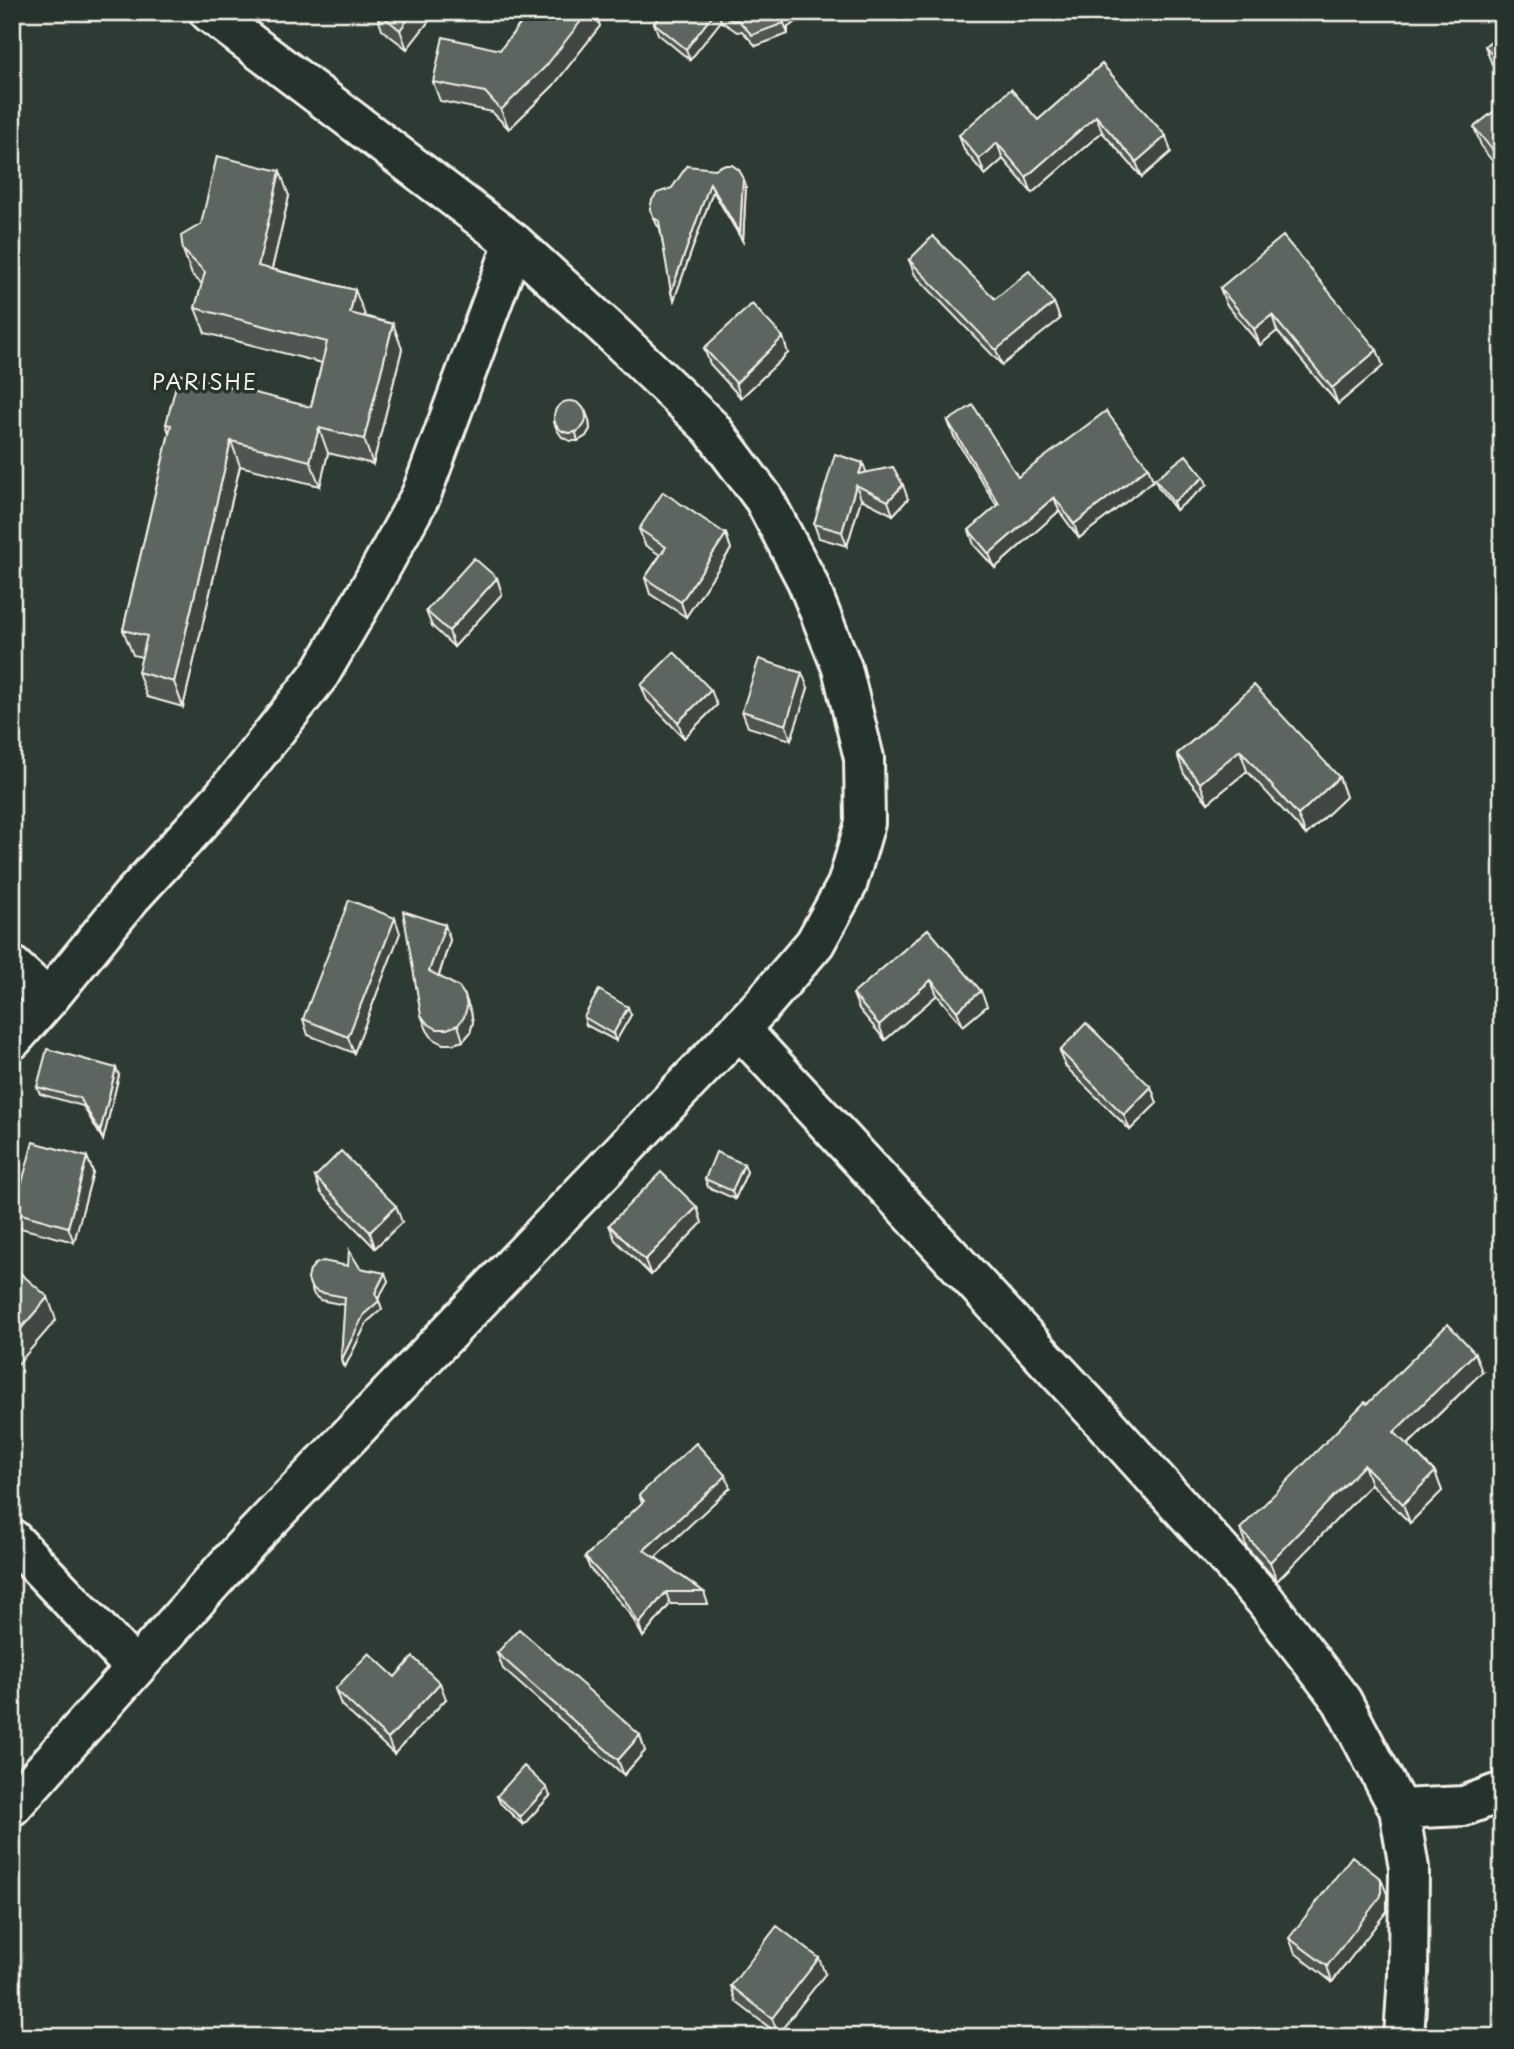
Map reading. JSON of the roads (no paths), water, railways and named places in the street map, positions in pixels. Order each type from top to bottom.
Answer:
[{"type":"street","points":[[12,1807],[248,1542],[740,1029],[815,943],[847,885],[865,823],[864,758],[842,668],[807,581],[764,499],[711,428],[514,243],[209,12]]},
{"type":"street","points":[[12,1040],[131,897],[223,797],[320,674],[421,495],[514,243]]},
{"type":"street","points":[[12,966],[48,999]]},
{"type":"street","points":[[740,1029],[1264,1599],[1342,1701],[1399,1809],[1409,1868],[1408,1975],[1404,2037]]},
{"type":"street","points":[[12,1539],[135,1668]]},
{"type":"street","points":[[1399,1809],[1464,1806],[1502,1792]]},
{"type":"district","name":"PARISHE","points":[[205,381]]}]
